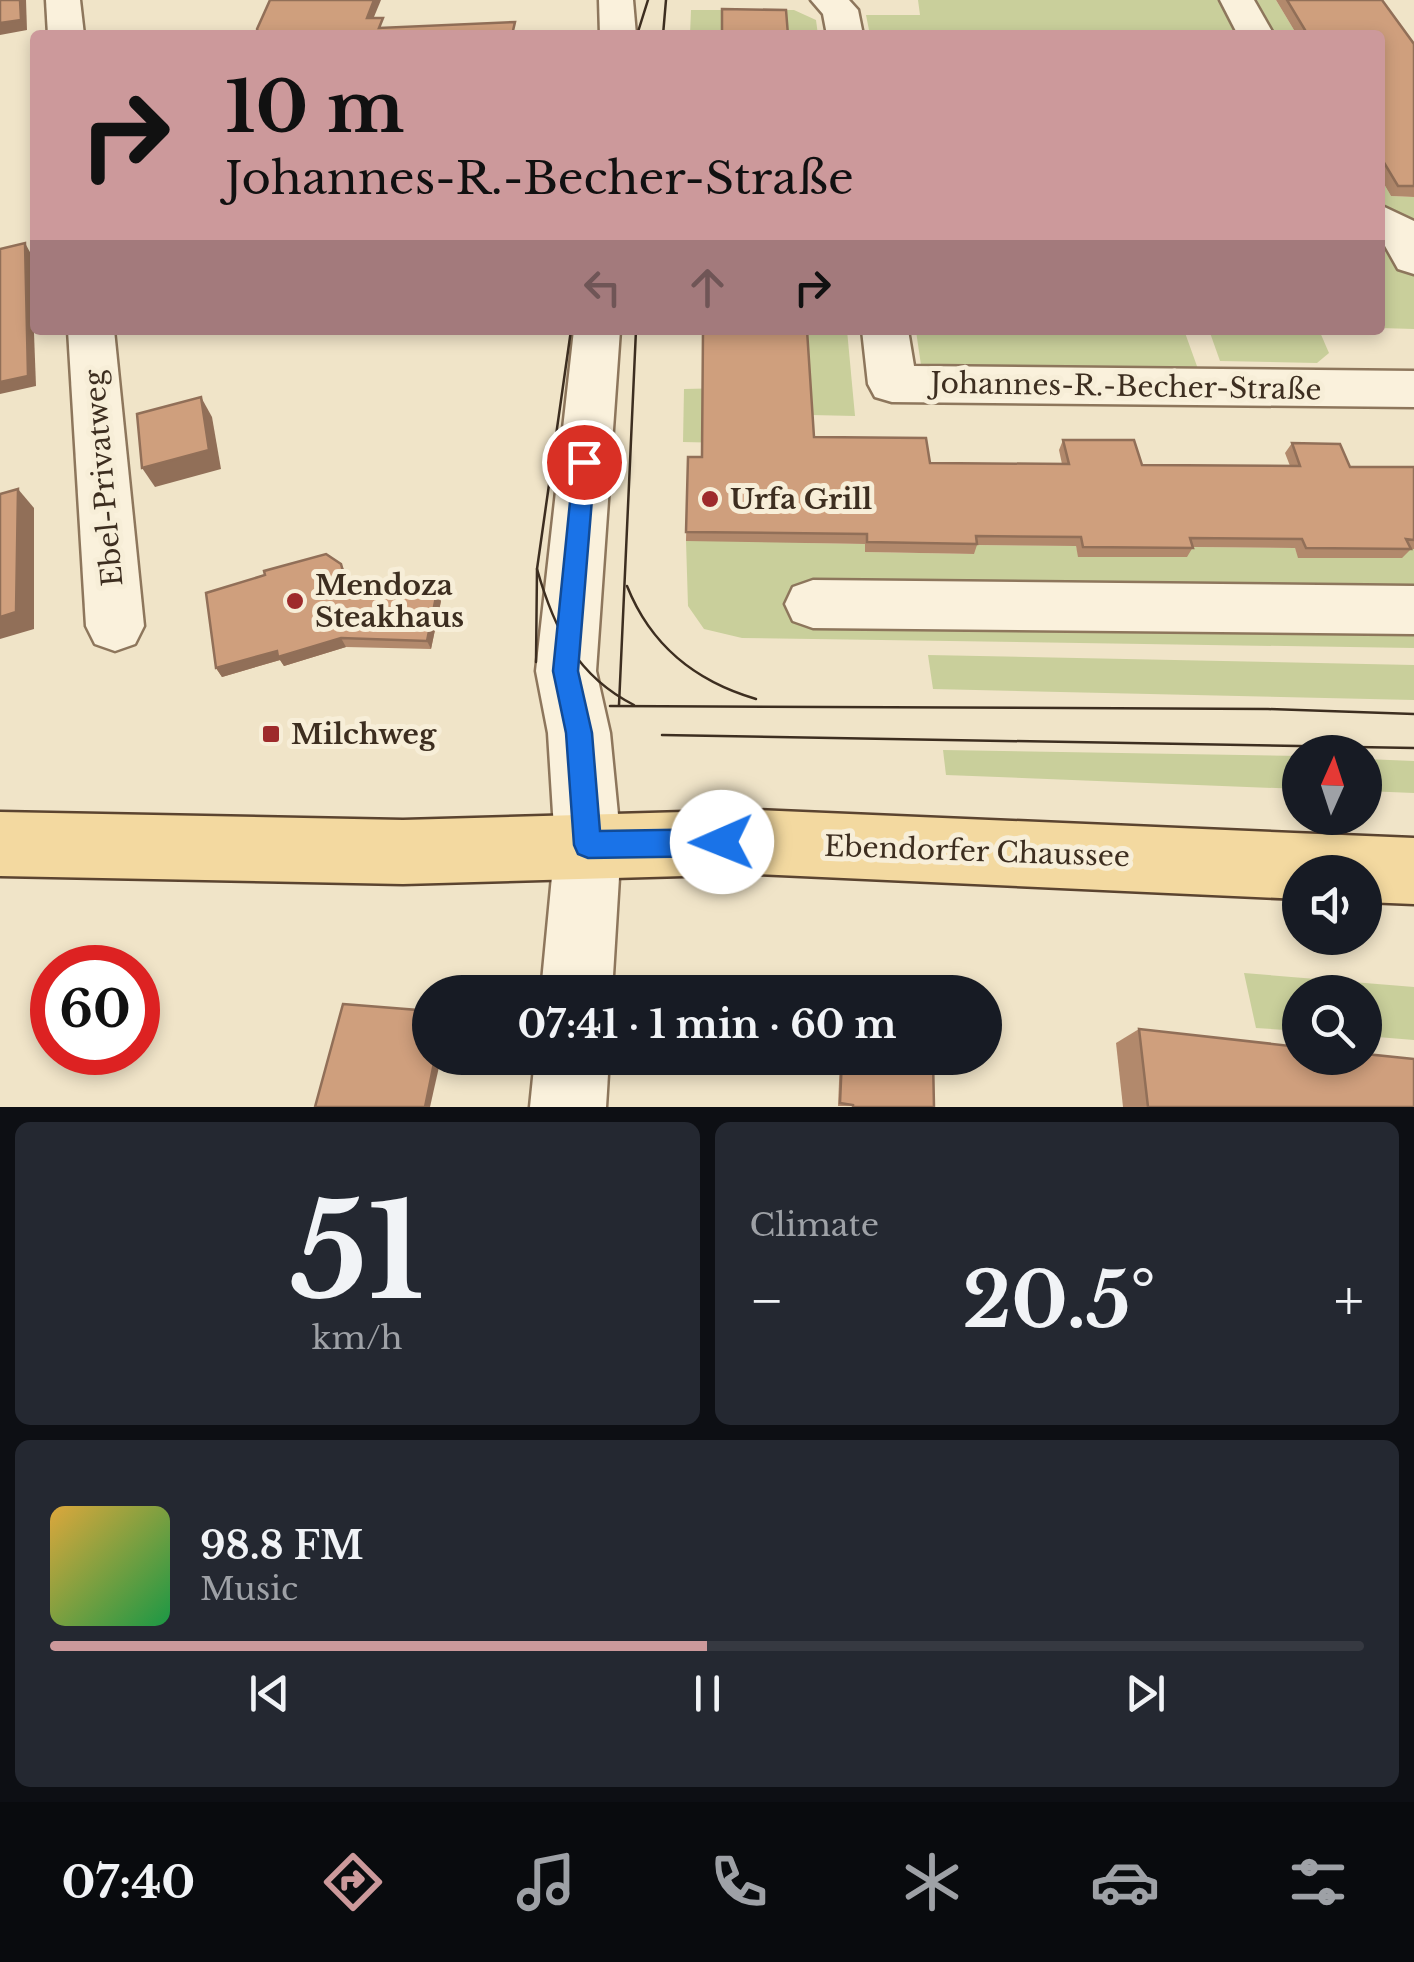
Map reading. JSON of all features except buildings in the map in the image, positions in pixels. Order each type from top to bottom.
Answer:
[{"type":"main road","name":"Ebendorfer Chaussee","points":[[0,844],[403,852],[755,842],[1414,871]]},
{"type":"street","points":[[64,0],[66,30]]},
{"type":"street","points":[[616,0],[618,30]]},
{"type":"street","points":[[1237,0],[1253,30]]},
{"type":"street","points":[[1385,222],[1396,228],[1414,260]]},
{"type":"street","name":"Ebel-Privatweg","points":[[91,335],[115,626]]},
{"type":"street","points":[[578,975],[588,845],[579,733],[566,671],[597,335]]},
{"type":"street","name":"Johannes-R.-Becher-Straße","points":[[886,335],[892,384],[1414,390]]},
{"type":"street","points":[[812,604],[1414,610]]},
{"type":"street","points":[[568,1107],[571,1075]]},
{"type":"green space","points":[[918,0],[1276,0],[1294,30],[869,30],[866,15],[920,15]]},
{"type":"green space","points":[[691,10],[794,10],[816,20],[817,30],[765,30],[722,20],[722,30],[690,30]]},
{"type":"green space","points":[[1385,186],[1391,196],[1414,197],[1414,329],[1385,328]]},
{"type":"green space","points":[[805,335],[847,335],[855,416],[811,415]]},
{"type":"green space","points":[[917,335],[1186,335],[1198,369],[921,365]]},
{"type":"green space","points":[[1211,335],[1321,335],[1329,353],[1317,363],[1220,361]]},
{"type":"green space","points":[[727,388],[727,443],[683,442],[684,389]]},
{"type":"green space","points":[[803,472],[807,543],[865,544],[866,552],[973,554],[972,545],[1076,546],[1079,557],[1186,557],[1184,547],[1295,548],[1299,558],[1401,558],[1398,549],[1414,549],[1414,648],[742,638],[704,629],[688,606],[686,541],[743,541]]},
{"type":"green space","points":[[928,655],[1414,665],[1414,700],[933,689]]},
{"type":"green space","points":[[943,750],[1282,756],[1282,788],[946,775]]},
{"type":"green space","points":[[1382,760],[1414,761],[1414,793],[1382,792]]},
{"type":"green space","points":[[1244,973],[1282,976],[1282,1030],[1256,1028]]},
{"type":"green space","points":[[1382,984],[1414,987],[1414,1040],[1382,1037]]},
{"type":"tram line","points":[[639,30],[648,0]]},
{"type":"tram line","points":[[663,30],[666,0]]},
{"type":"tram line","points":[[537,569],[570,335]]},
{"type":"tram line","points":[[619,696],[636,335]]},
{"type":"tram line","points":[[536,662],[537,569]]},
{"type":"tram line","points":[[537,569],[551,611],[570,649],[597,680],[619,696]]},
{"type":"tram line","points":[[627,586],[649,626],[678,658],[713,682],[756,699]]},
{"type":"tram line","points":[[619,696],[619,705]]},
{"type":"tram line","points":[[619,696],[634,705]]},
{"type":"tram line","points":[[610,706],[1268,709],[1414,714]]},
{"type":"tram line","points":[[662,735],[1414,748]]},
{"type":"place","name":"Urfa Grill","points":[[710,499]]},
{"type":"place","name":"Mendoza Steakhaus","points":[[295,601]]},
{"type":"place","name":"Milchweg","points":[[271,734]]},
{"type":"route","points":[[584,462],[566,671],[579,733],[588,845],[722,842]]}]
